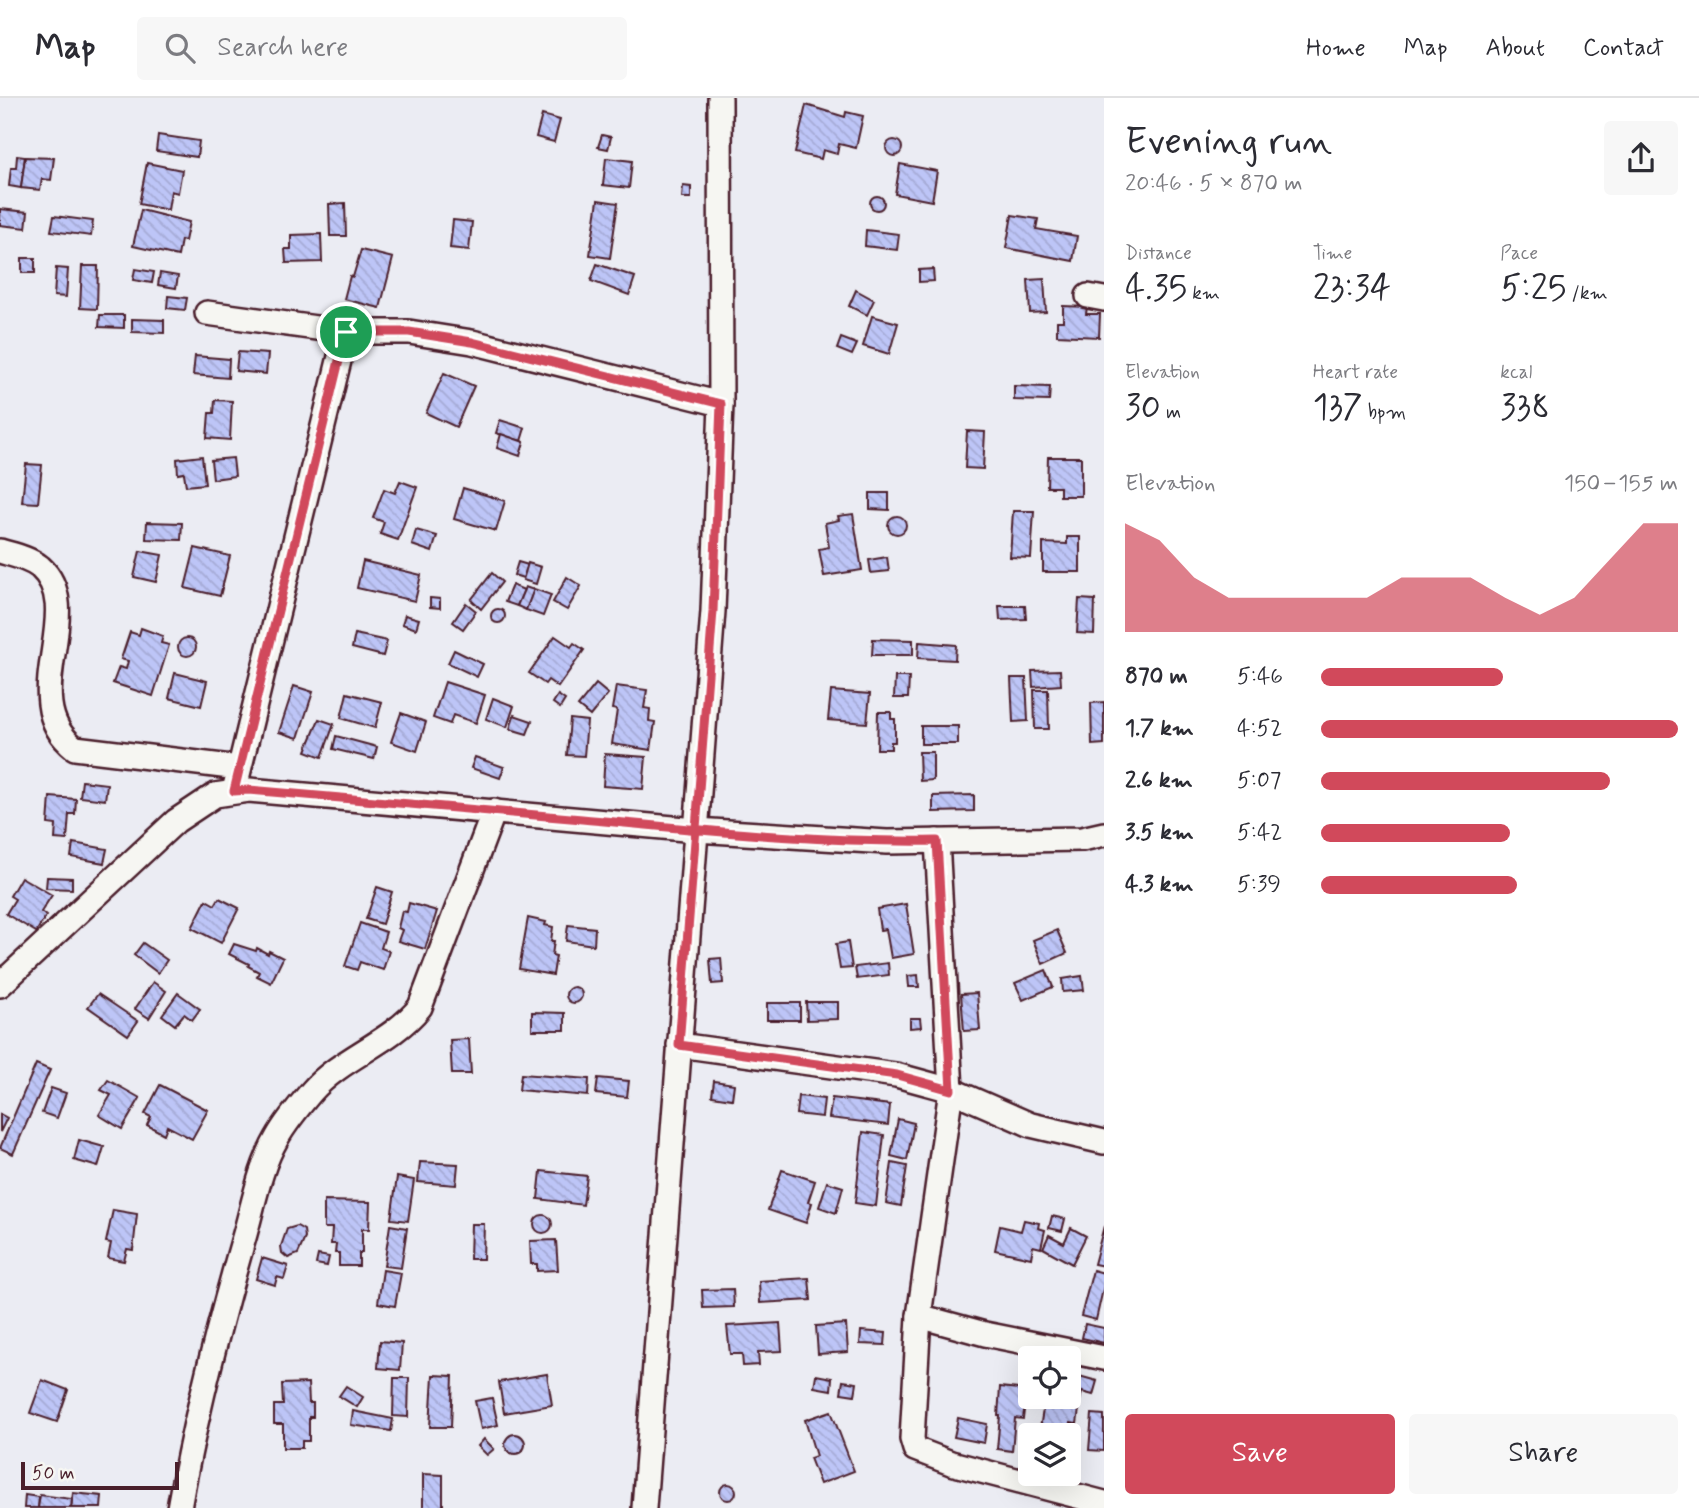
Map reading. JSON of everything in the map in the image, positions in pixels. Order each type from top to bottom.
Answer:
[{"type":"street","points":[[644,1508],[713,611],[721,404],[720,98]]},
{"type":"street","points":[[207,313],[346,332],[409,332],[472,342],[721,404]]},
{"type":"street","points":[[234,791],[346,332]]},
{"type":"street","points":[[0,551],[38,565],[45,572],[54,591],[57,615],[50,717],[65,740],[75,748],[239,768]]},
{"type":"street","points":[[0,985],[176,821],[215,795],[234,791],[249,790],[696,830],[887,842],[1097,838]]},
{"type":"street","points":[[179,1508],[226,1297],[265,1162],[277,1138],[313,1090],[337,1070],[407,1022],[420,1007],[494,811]]},
{"type":"street","points":[[937,841],[951,1090],[919,1316],[912,1439],[915,1449],[951,1463],[1104,1503]]},
{"type":"street","points":[[679,1045],[897,1075],[951,1090],[1031,1125],[1104,1142]]},
{"type":"street","points":[[919,1316],[985,1334],[1104,1358]]},
{"type":"building","points":[[806,105],[845,117],[846,112],[863,116],[856,148],[839,144],[837,154],[823,150],[821,159],[795,153]]},
{"type":"building","points":[[542,115],[560,120],[554,142],[536,137]]},
{"type":"building","points":[[158,135],[199,141],[197,157],[156,151]]},
{"type":"building","points":[[602,135],[611,137],[608,149],[598,147]]},
{"type":"building","points":[[891,140],[897,140],[902,148],[900,154],[891,156],[886,151],[886,145]]},
{"type":"building","points":[[17,156],[25,157],[21,188],[9,186],[11,168],[16,168]]},
{"type":"building","points":[[25,157],[54,158],[51,180],[42,179],[40,190],[21,188]]},
{"type":"building","points":[[606,158],[632,161],[629,188],[603,185]]},
{"type":"building","points":[[147,163],[182,170],[178,193],[171,191],[168,210],[139,204]]},
{"type":"building","points":[[900,164],[937,171],[932,201],[895,194]]},
{"type":"building","points":[[683,186],[691,187],[691,198],[682,198]]},
{"type":"building","points":[[877,196],[882,198],[882,208],[877,210],[872,208],[870,203],[872,198]]},
{"type":"building","points":[[598,200],[618,203],[610,258],[590,255]]},
{"type":"building","points":[[345,203],[346,236],[330,236],[329,204]]},
{"type":"building","points":[[0,209],[28,212],[26,228],[0,225]]},
{"type":"building","points":[[141,210],[189,222],[178,256],[133,246]]},
{"type":"building","points":[[1012,215],[1038,219],[1036,229],[1077,236],[1073,261],[1006,248]]},
{"type":"building","points":[[54,216],[93,221],[91,236],[51,231]]},
{"type":"building","points":[[453,220],[472,222],[469,250],[450,248]]},
{"type":"building","points":[[866,230],[899,234],[897,250],[865,246]]},
{"type":"building","points":[[321,234],[322,262],[286,263],[285,249],[291,249],[291,235]]},
{"type":"building","points":[[361,250],[393,258],[380,308],[344,299]]},
{"type":"building","points":[[22,258],[35,258],[35,273],[22,273]]},
{"type":"building","points":[[597,264],[635,277],[629,295],[591,281]]},
{"type":"building","points":[[82,266],[98,266],[97,309],[80,308]]},
{"type":"building","points":[[56,268],[68,269],[66,297],[54,296]]},
{"type":"building","points":[[135,269],[154,272],[152,283],[133,280]]},
{"type":"building","points":[[933,269],[934,281],[919,282],[919,270]]},
{"type":"building","points":[[160,273],[178,276],[176,288],[158,285]]},
{"type":"building","points":[[1044,279],[1046,312],[1030,313],[1028,280]]},
{"type":"building","points":[[856,290],[874,300],[867,315],[849,306]]},
{"type":"building","points":[[168,296],[187,298],[185,310],[167,308]]},
{"type":"building","points":[[1063,306],[1087,307],[1086,314],[1100,314],[1099,337],[1057,335],[1057,321],[1063,321]]},
{"type":"building","points":[[100,315],[124,315],[124,328],[99,327]]},
{"type":"building","points":[[872,316],[898,323],[889,354],[863,346]]},
{"type":"building","points":[[132,319],[164,320],[164,333],[132,332]]},
{"type":"building","points":[[841,338],[857,344],[852,355],[837,349]]},
{"type":"building","points":[[238,352],[268,354],[266,374],[236,371]]},
{"type":"building","points":[[195,356],[229,359],[228,378],[193,375]]},
{"type":"building","points":[[444,373],[474,386],[456,427],[426,413]]},
{"type":"building","points":[[1014,386],[1050,387],[1049,401],[1014,400]]},
{"type":"building","points":[[215,400],[232,401],[230,440],[207,438],[209,413],[214,413]]},
{"type":"building","points":[[500,420],[525,428],[521,441],[496,433]]},
{"type":"building","points":[[967,431],[985,432],[983,469],[965,468]]},
{"type":"building","points":[[501,434],[524,442],[520,456],[497,448]]},
{"type":"building","points":[[202,456],[205,484],[186,486],[184,473],[178,474],[177,459]]},
{"type":"building","points":[[1048,457],[1081,457],[1081,496],[1060,496],[1060,487],[1047,487]]},
{"type":"building","points":[[233,458],[235,476],[213,479],[211,460]]},
{"type":"building","points":[[26,464],[42,465],[38,503],[22,502]]},
{"type":"building","points":[[400,481],[417,487],[398,540],[380,534],[384,522],[373,518],[384,489],[395,493]]},
{"type":"building","points":[[463,488],[505,501],[496,531],[454,519]]},
{"type":"building","points":[[870,493],[889,493],[889,510],[870,509]]},
{"type":"building","points":[[1013,511],[1034,511],[1031,558],[1010,557]]},
{"type":"building","points":[[853,514],[862,570],[824,576],[819,549],[829,547],[825,523],[839,520],[838,516]]},
{"type":"building","points":[[897,516],[903,519],[906,525],[903,531],[897,534],[891,531],[888,525],[891,519]]},
{"type":"building","points":[[147,522],[182,523],[181,540],[146,539]]},
{"type":"building","points":[[416,530],[437,536],[432,552],[412,545]]},
{"type":"building","points":[[1067,537],[1080,537],[1080,572],[1043,572],[1043,543],[1067,544]]},
{"type":"building","points":[[195,548],[230,556],[220,596],[185,588]]},
{"type":"building","points":[[140,551],[162,555],[156,582],[134,577]]},
{"type":"building","points":[[887,557],[889,571],[871,573],[869,560]]},
{"type":"building","points":[[363,561],[421,575],[415,601],[357,588]]},
{"type":"building","points":[[518,562],[528,565],[523,578],[514,575]]},
{"type":"building","points":[[528,563],[541,567],[536,584],[523,580]]},
{"type":"building","points":[[492,573],[502,582],[481,609],[471,600]]},
{"type":"building","points":[[567,577],[581,586],[567,610],[553,602]]},
{"type":"building","points":[[512,585],[524,590],[517,606],[505,602]]},
{"type":"building","points":[[525,587],[534,590],[526,610],[517,606]]},
{"type":"building","points":[[534,589],[551,595],[543,616],[526,610]]},
{"type":"building","points":[[430,598],[440,599],[440,608],[430,607]]},
{"type":"building","points":[[1079,599],[1095,600],[1094,634],[1077,633]]},
{"type":"building","points":[[466,603],[476,611],[463,629],[453,622]]},
{"type":"building","points":[[999,606],[1025,606],[1026,619],[1000,620]]},
{"type":"building","points":[[495,609],[501,609],[505,616],[501,623],[495,623],[491,619],[491,613]]},
{"type":"building","points":[[405,615],[419,619],[416,629],[402,624]]},
{"type":"building","points":[[141,628],[163,636],[161,643],[169,645],[153,696],[113,683],[119,667],[126,669],[128,661],[121,659],[130,632],[139,635]]},
{"type":"building","points":[[355,634],[387,641],[383,656],[352,648]]},
{"type":"building","points":[[555,636],[571,647],[574,643],[584,650],[558,687],[548,680],[545,684],[529,673]]},
{"type":"building","points":[[187,638],[193,641],[196,647],[193,653],[187,656],[181,653],[178,647],[181,641]]},
{"type":"building","points":[[873,639],[913,640],[913,655],[872,655]]},
{"type":"building","points":[[919,642],[956,645],[955,660],[918,658]]},
{"type":"building","points":[[454,650],[483,664],[477,677],[448,663]]},
{"type":"building","points":[[1060,670],[1061,685],[1033,687],[1032,671]]},
{"type":"building","points":[[175,673],[207,681],[201,706],[169,698]]},
{"type":"building","points":[[895,677],[909,677],[908,698],[894,698]]},
{"type":"building","points":[[1011,678],[1026,678],[1028,721],[1013,722]]},
{"type":"building","points":[[445,682],[485,695],[476,723],[453,715],[450,724],[433,718]]},
{"type":"building","points":[[596,684],[608,694],[590,716],[578,706]]},
{"type":"building","points":[[294,686],[313,692],[298,738],[279,732]]},
{"type":"building","points":[[616,686],[647,690],[644,708],[650,709],[649,721],[655,722],[651,750],[612,744],[617,710],[612,709]]},
{"type":"building","points":[[1034,690],[1048,690],[1049,729],[1035,729]]},
{"type":"building","points":[[831,691],[870,694],[867,723],[828,720]]},
{"type":"building","points":[[347,693],[382,702],[375,728],[341,718]]},
{"type":"building","points":[[558,695],[565,700],[560,708],[553,703]]},
{"type":"building","points":[[493,698],[514,706],[507,727],[486,719]]},
{"type":"building","points":[[1104,702],[1104,744],[1092,745],[1091,703]]},
{"type":"building","points":[[878,712],[891,712],[891,719],[895,719],[895,742],[891,742],[891,749],[877,749]]},
{"type":"building","points":[[401,713],[426,722],[417,751],[391,742]]},
{"type":"building","points":[[514,715],[532,721],[527,734],[510,729]]},
{"type":"building","points":[[319,719],[334,724],[322,757],[306,751]]},
{"type":"building","points":[[570,719],[587,721],[584,756],[567,755]]},
{"type":"building","points":[[921,726],[958,726],[958,744],[921,744]]},
{"type":"building","points":[[336,736],[377,747],[374,759],[333,749]]},
{"type":"building","points":[[919,752],[933,752],[933,780],[920,781]]},
{"type":"building","points":[[605,754],[646,757],[643,789],[603,786]]},
{"type":"building","points":[[475,757],[504,767],[500,778],[471,768]]},
{"type":"building","points":[[82,781],[107,784],[105,800],[80,797]]},
{"type":"building","points":[[974,795],[974,811],[933,812],[933,796]]},
{"type":"building","points":[[50,797],[76,799],[75,814],[69,814],[67,840],[55,839],[56,825],[48,824]]},
{"type":"building","points":[[73,843],[107,849],[104,863],[71,857]]},
{"type":"building","points":[[21,877],[52,895],[41,912],[46,916],[36,932],[6,914],[15,899],[10,896]]},
{"type":"building","points":[[47,877],[72,878],[72,889],[46,888]]},
{"type":"building","points":[[377,887],[392,892],[382,924],[366,919]]},
{"type":"building","points":[[219,898],[239,908],[221,943],[192,928],[206,900],[215,905]]},
{"type":"building","points":[[409,903],[437,911],[425,949],[398,941],[402,930],[398,928],[402,911],[407,912]]},
{"type":"building","points":[[906,904],[914,954],[891,958],[886,929],[880,930],[877,909]]},
{"type":"building","points":[[528,918],[546,922],[545,925],[553,927],[552,955],[556,956],[553,975],[519,969]]},
{"type":"building","points":[[360,923],[386,932],[381,948],[389,951],[383,970],[360,962],[357,970],[345,966]]},
{"type":"building","points":[[568,925],[595,928],[594,945],[566,941]]},
{"type":"building","points":[[1057,930],[1067,953],[1043,964],[1033,940]]},
{"type":"building","points":[[848,942],[852,968],[840,969],[836,944]]},
{"type":"building","points":[[143,943],[167,960],[158,973],[134,955]]},
{"type":"building","points":[[234,944],[256,951],[257,948],[268,954],[269,951],[283,958],[271,983],[257,976],[259,972],[248,966],[249,964],[229,954]]},
{"type":"building","points":[[721,958],[723,983],[712,984],[710,959]]},
{"type":"building","points":[[888,963],[889,975],[857,979],[855,967]]},
{"type":"building","points":[[1046,970],[1053,987],[1023,1000],[1015,983]]},
{"type":"building","points":[[918,975],[919,987],[909,987],[908,976]]},
{"type":"building","points":[[1082,976],[1084,990],[1063,992],[1062,979]]},
{"type":"building","points":[[153,982],[166,991],[149,1018],[135,1009]]},
{"type":"building","points":[[571,987],[577,987],[582,995],[580,1001],[571,1003],[566,998],[566,992]]},
{"type":"building","points":[[178,993],[200,1009],[192,1020],[184,1014],[175,1025],[162,1015]]},
{"type":"building","points":[[977,993],[980,1030],[964,1031],[961,994]]},
{"type":"building","points":[[98,994],[138,1021],[128,1035],[88,1007]]},
{"type":"building","points":[[806,1002],[838,1002],[838,1019],[807,1020]]},
{"type":"building","points":[[767,1003],[800,1003],[800,1020],[767,1020]]},
{"type":"building","points":[[532,1012],[565,1013],[565,1030],[532,1030]]},
{"type":"building","points":[[910,1018],[920,1018],[921,1027],[910,1028]]},
{"type":"building","points":[[469,1039],[471,1074],[452,1074],[450,1040]]},
{"type":"building","points":[[36,1064],[50,1070],[13,1154],[0,1148]]},
{"type":"building","points":[[521,1074],[589,1079],[588,1096],[519,1090]]},
{"type":"building","points":[[598,1078],[629,1081],[627,1097],[596,1094]]},
{"type":"building","points":[[108,1080],[140,1098],[122,1129],[99,1115],[111,1095],[101,1090]]},
{"type":"building","points":[[714,1081],[734,1084],[732,1099],[712,1096]]},
{"type":"building","points":[[160,1085],[208,1110],[192,1139],[167,1126],[164,1134],[147,1125],[151,1117],[145,1114]]},
{"type":"building","points":[[51,1088],[66,1093],[57,1118],[42,1113]]},
{"type":"building","points":[[798,1096],[824,1099],[822,1117],[796,1114]]},
{"type":"building","points":[[832,1098],[890,1105],[888,1125],[829,1118]]},
{"type":"building","points":[[0,1114],[7,1118],[0,1132]]},
{"type":"building","points":[[898,1119],[914,1123],[907,1160],[891,1156]]},
{"type":"building","points":[[863,1132],[884,1135],[876,1206],[855,1203]]},
{"type":"building","points":[[79,1140],[104,1147],[98,1167],[74,1160]]},
{"type":"building","points":[[420,1162],[458,1164],[456,1185],[418,1182]]},
{"type":"building","points":[[892,1163],[907,1166],[901,1206],[886,1203]]},
{"type":"building","points":[[782,1170],[815,1181],[808,1202],[812,1203],[806,1223],[768,1210]]},
{"type":"building","points":[[541,1171],[587,1176],[583,1205],[538,1199]]},
{"type":"building","points":[[397,1177],[414,1180],[408,1221],[391,1219]]},
{"type":"building","points":[[827,1182],[843,1187],[836,1213],[819,1207]]},
{"type":"building","points":[[324,1201],[370,1202],[369,1229],[362,1229],[359,1266],[339,1266],[339,1253],[335,1253],[336,1244],[331,1244],[332,1228],[324,1228]]},
{"type":"building","points":[[113,1210],[137,1214],[133,1250],[127,1249],[124,1261],[108,1258],[111,1243],[106,1242]]},
{"type":"building","points":[[543,1215],[549,1218],[552,1224],[549,1230],[543,1233],[537,1230],[534,1224],[537,1218]]},
{"type":"building","points":[[1052,1216],[1065,1219],[1062,1231],[1049,1228]]},
{"type":"building","points":[[1024,1220],[1039,1223],[1038,1228],[1045,1230],[1041,1248],[1033,1246],[1031,1258],[995,1250],[1000,1226],[1021,1231]]},
{"type":"building","points":[[471,1224],[484,1224],[483,1259],[470,1259]]},
{"type":"building","points":[[390,1225],[407,1228],[401,1268],[384,1266]]},
{"type":"building","points":[[297,1226],[304,1230],[305,1238],[298,1254],[288,1258],[282,1253],[281,1246],[287,1229]]},
{"type":"building","points":[[1104,1226],[1104,1266],[1094,1264]]},
{"type":"building","points":[[1071,1228],[1086,1236],[1072,1264],[1043,1248],[1049,1235],[1064,1243]]},
{"type":"building","points":[[556,1240],[558,1270],[537,1271],[537,1264],[531,1264],[530,1241]]},
{"type":"building","points":[[318,1255],[329,1257],[327,1266],[316,1264]]},
{"type":"building","points":[[262,1258],[288,1266],[284,1279],[277,1277],[275,1285],[256,1279]]},
{"type":"building","points":[[383,1270],[401,1273],[395,1306],[378,1303]]},
{"type":"building","points":[[1093,1270],[1104,1273],[1096,1320],[1081,1316]]},
{"type":"building","points":[[809,1278],[811,1300],[760,1303],[759,1281]]},
{"type":"building","points":[[733,1289],[734,1307],[703,1308],[702,1290]]},
{"type":"building","points":[[780,1323],[782,1351],[758,1352],[759,1365],[743,1366],[742,1354],[730,1354],[727,1326]]},
{"type":"building","points":[[846,1324],[848,1352],[818,1354],[816,1326]]},
{"type":"building","points":[[1085,1324],[1104,1328],[1104,1343],[1082,1338]]},
{"type":"building","points":[[861,1331],[886,1333],[885,1345],[860,1344]]},
{"type":"building","points":[[380,1341],[402,1343],[400,1370],[378,1368]]},
{"type":"building","points":[[547,1374],[552,1405],[504,1413],[499,1382]]},
{"type":"building","points":[[433,1375],[453,1376],[451,1427],[430,1427]]},
{"type":"building","points":[[816,1375],[832,1378],[831,1390],[814,1387]]},
{"type":"building","points":[[1081,1377],[1097,1381],[1093,1395],[1082,1392],[1081,1396]]},
{"type":"building","points":[[394,1378],[409,1378],[408,1417],[393,1416]]},
{"type":"building","points":[[42,1380],[68,1390],[57,1422],[30,1413]]},
{"type":"building","points":[[843,1381],[857,1383],[855,1395],[841,1393]]},
{"type":"building","points":[[308,1383],[309,1403],[313,1403],[313,1417],[309,1417],[309,1441],[302,1441],[302,1448],[283,1448],[283,1424],[274,1424],[274,1405],[283,1405],[282,1384]]},
{"type":"building","points":[[346,1386],[363,1397],[357,1407],[339,1396]]},
{"type":"building","points":[[1000,1387],[1018,1389],[1018,1409],[1024,1409],[1023,1419],[1015,1418],[1012,1451],[997,1449]]},
{"type":"building","points":[[492,1398],[498,1425],[481,1429],[475,1401]]},
{"type":"building","points":[[1043,1409],[1079,1409],[1077,1423],[1041,1423]]},
{"type":"building","points":[[353,1411],[393,1419],[391,1431],[351,1425]]},
{"type":"building","points":[[831,1411],[854,1471],[820,1484],[810,1458],[816,1456],[805,1420]]},
{"type":"building","points":[[1092,1414],[1104,1415],[1104,1451],[1089,1450]]},
{"type":"building","points":[[958,1418],[987,1424],[984,1443],[954,1437]]},
{"type":"building","points":[[515,1434],[522,1437],[525,1444],[522,1451],[515,1454],[508,1451],[505,1444],[508,1437]]},
{"type":"building","points":[[484,1439],[494,1449],[487,1455],[478,1446]]},
{"type":"building","points":[[423,1474],[443,1475],[443,1508],[423,1508]]},
{"type":"building","points":[[728,1484],[736,1492],[728,1500],[720,1492]]},
{"type":"building","points":[[73,1493],[102,1496],[101,1508],[71,1508]]},
{"type":"building","points":[[25,1495],[39,1497],[38,1508],[24,1508]]},
{"type":"building","points":[[40,1495],[72,1499],[71,1508],[38,1508]]},
{"type":"route","points":[[346,332],[234,791],[249,790],[696,830],[887,842],[937,841],[951,1090],[897,1075],[679,1045],[696,830],[713,611],[721,404],[472,342],[409,332],[346,332]]}]
